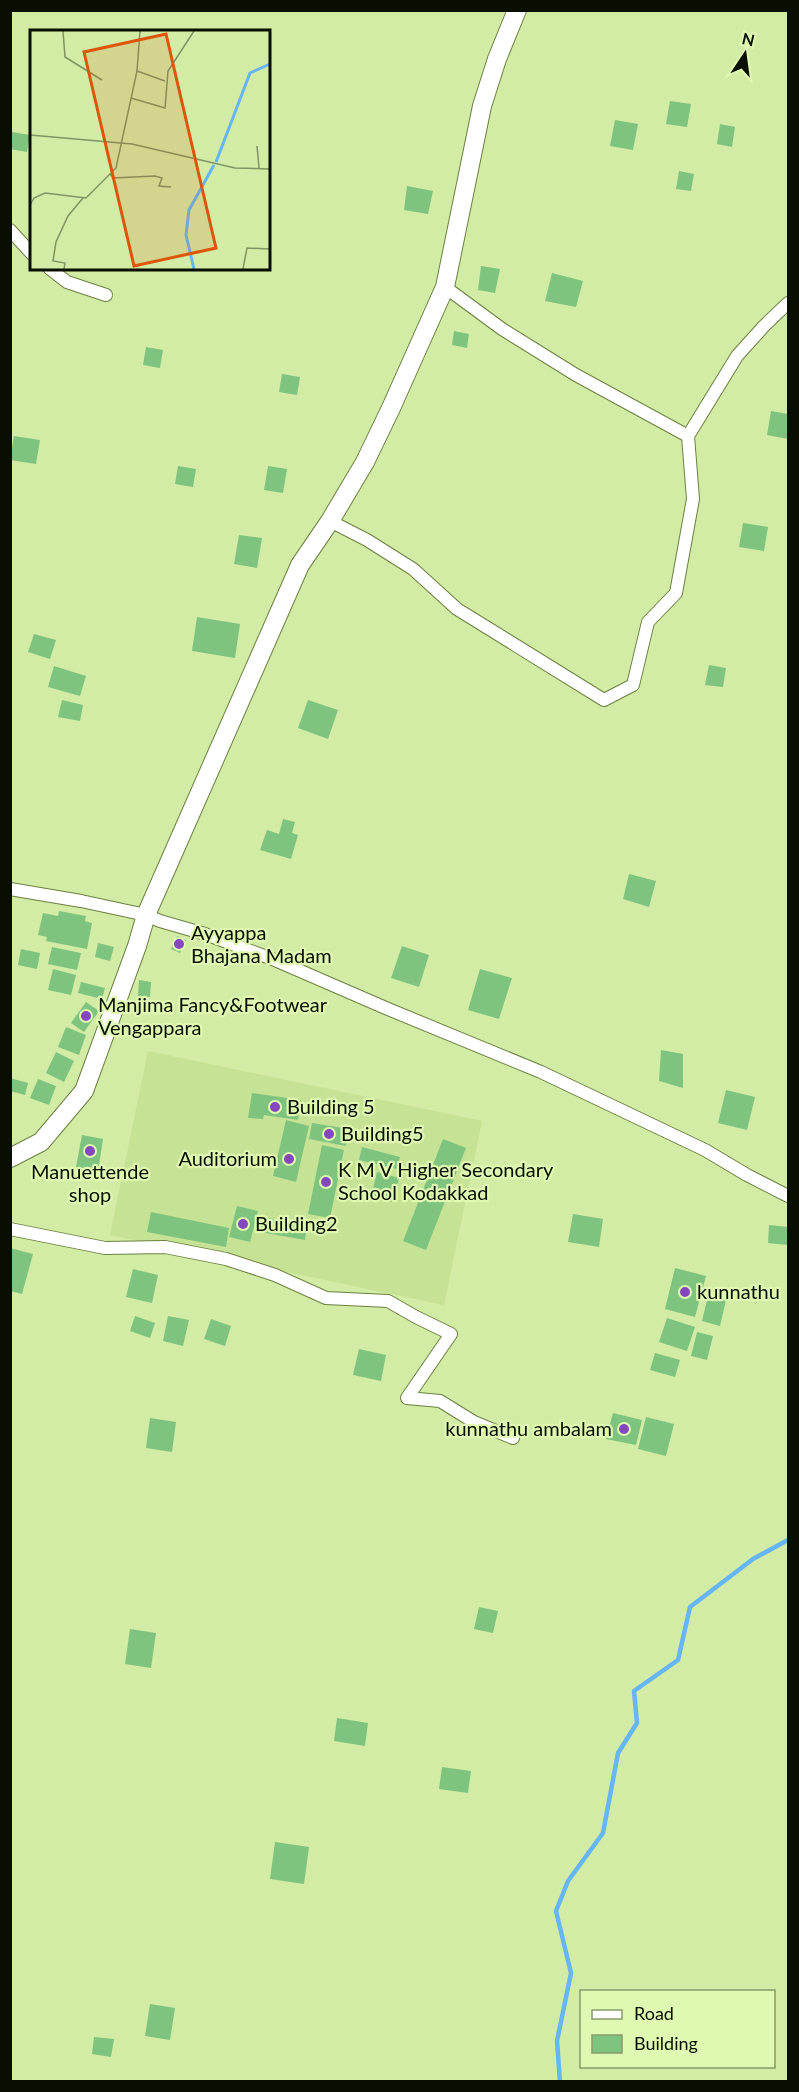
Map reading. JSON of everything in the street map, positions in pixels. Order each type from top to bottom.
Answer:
[{"type":"main road","points":[[10,1158],[40,1142],[84,1091],[146,915],[300,565],[330,521],[365,462],[445,287],[482,106],[497,59],[517,10]]},
{"type":"street","points":[[10,230],[30,252]]},
{"type":"street","points":[[52,270],[67,282],[106,295]]},
{"type":"street","points":[[445,287],[502,329],[576,375],[688,436]]},
{"type":"street","points":[[330,521],[367,540],[412,569],[458,609],[604,700],[633,685],[648,622],[676,593],[693,499],[688,436],[736,356],[789,303]]},
{"type":"street","points":[[10,889],[146,915],[265,956],[388,1010],[541,1071],[705,1150],[789,1196]]},
{"type":"street","points":[[10,1229],[105,1248],[165,1247],[226,1259],[275,1275],[326,1298],[388,1301],[451,1334],[407,1398],[440,1401],[474,1422],[513,1438]]},
{"type":"shaded area","points":[[148,1051],[482,1121],[444,1305],[110,1235]]},
{"type":"building","points":[[670,101],[691,104],[687,127],[666,124]]},
{"type":"building","points":[[615,120],[638,124],[633,150],[610,146]]},
{"type":"building","points":[[720,124],[735,127],[732,147],[717,144]]},
{"type":"building","points":[[12,132],[30,135],[27,152],[10,149]]},
{"type":"building","points":[[679,171],[694,174],[691,191],[676,189]]},
{"type":"building","points":[[407,186],[433,191],[428,214],[404,210]]},
{"type":"building","points":[[481,266],[500,269],[495,293],[478,290]]},
{"type":"building","points":[[552,273],[583,281],[576,307],[545,301]]},
{"type":"building","points":[[454,331],[469,334],[467,348],[452,345]]},
{"type":"building","points":[[146,347],[163,350],[160,368],[143,365]]},
{"type":"building","points":[[282,374],[300,377],[297,395],[279,392]]},
{"type":"building","points":[[771,411],[788,414],[788,439],[767,435]]},
{"type":"building","points":[[14,436],[40,440],[36,464],[10,460]]},
{"type":"building","points":[[178,466],[196,469],[193,487],[175,484]]},
{"type":"building","points":[[268,466],[287,469],[283,493],[264,490]]},
{"type":"building","points":[[743,523],[768,527],[764,551],[739,547]]},
{"type":"building","points":[[239,535],[262,538],[257,568],[234,564]]},
{"type":"building","points":[[197,617],[240,624],[235,658],[192,651]]},
{"type":"building","points":[[34,634],[56,640],[50,659],[28,652]]},
{"type":"building","points":[[709,665],[726,668],[723,687],[705,685]]},
{"type":"building","points":[[54,666],[86,676],[80,696],[48,687]]},
{"type":"building","points":[[62,700],[83,705],[80,721],[58,717]]},
{"type":"building","points":[[308,700],[338,710],[328,739],[298,728]]},
{"type":"building","points":[[283,819],[295,822],[292,833],[298,835],[291,859],[260,850],[267,830],[279,834]]},
{"type":"building","points":[[629,874],[656,881],[649,907],[623,899]]},
{"type":"building","points":[[59,911],[86,916],[85,921],[92,923],[87,949],[46,941],[47,937],[38,935],[43,913],[58,916]]},
{"type":"building","name":"Ayyappa Bhajana Madam","points":[[177,936],[186,940],[180,953],[171,949]]},
{"type":"building","points":[[98,943],[114,947],[110,961],[95,957]]},
{"type":"building","points":[[402,946],[429,955],[419,987],[391,978]]},
{"type":"building","points":[[52,947],[81,953],[77,970],[48,964]]},
{"type":"building","points":[[21,949],[40,953],[37,969],[18,965]]},
{"type":"building","points":[[53,969],[76,975],[71,995],[48,990]]},
{"type":"building","points":[[480,969],[512,978],[499,1019],[468,1010]]},
{"type":"building","points":[[139,980],[151,982],[150,997],[138,996]]},
{"type":"building","points":[[81,982],[105,988],[102,999],[78,993]]},
{"type":"building","name":"Manjima Fancy&Footwear Vengappara","points":[[86,1002],[99,1011],[84,1032],[71,1023]]},
{"type":"building","points":[[66,1027],[86,1035],[79,1055],[58,1047]]},
{"type":"building","points":[[661,1050],[683,1054],[683,1088],[659,1081]]},
{"type":"building","points":[[56,1052],[74,1061],[64,1082],[46,1073]]},
{"type":"building","points":[[10,1078],[28,1083],[25,1095],[10,1091]]},
{"type":"building","points":[[38,1079],[56,1086],[49,1105],[30,1098]]},
{"type":"building","points":[[726,1090],[755,1097],[747,1130],[718,1123]]},
{"type":"building","name":"Building 5","points":[[252,1093],[301,1100],[298,1120],[264,1115],[263,1119],[248,1118]]},
{"type":"building","name":"Auditorium","points":[[286,1120],[309,1126],[296,1182],[273,1176]]},
{"type":"building","name":"Building5","points":[[312,1123],[349,1129],[346,1146],[309,1139]]},
{"type":"building","name":"Manuettende shop","points":[[82,1135],[103,1139],[98,1171],[76,1167]]},
{"type":"building","points":[[443,1139],[466,1148],[426,1250],[403,1241]]},
{"type":"building","name":"K M V Higher Secondary School Kodakkad","points":[[322,1145],[344,1150],[330,1218],[308,1214]]},
{"type":"building","points":[[362,1147],[400,1157],[397,1169],[359,1160]]},
{"type":"building","points":[[377,1172],[399,1178],[393,1202],[371,1197]]},
{"type":"building","name":"Building2","points":[[237,1206],[258,1211],[250,1242],[229,1237]]},
{"type":"building","points":[[151,1212],[229,1228],[226,1247],[147,1232]]},
{"type":"building","points":[[573,1214],[603,1219],[599,1247],[568,1242]]},
{"type":"building","points":[[263,1217],[307,1225],[305,1240],[260,1232]]},
{"type":"building","points":[[769,1225],[788,1227],[788,1245],[768,1243]]},
{"type":"building","points":[[10,1248],[33,1254],[22,1294],[10,1291]]},
{"type":"building","name":"kunnathu","points":[[675,1268],[706,1276],[695,1317],[665,1309]]},
{"type":"building","points":[[133,1269],[158,1275],[152,1303],[126,1297]]},
{"type":"building","points":[[708,1296],[726,1300],[720,1326],[702,1321]]},
{"type":"building","points":[[135,1316],[155,1323],[150,1338],[130,1331]]},
{"type":"building","points":[[168,1316],[189,1320],[183,1346],[163,1341]]},
{"type":"building","points":[[667,1318],[695,1327],[687,1351],[659,1342]]},
{"type":"building","points":[[211,1319],[231,1326],[225,1346],[204,1339]]},
{"type":"building","points":[[697,1332],[713,1336],[707,1360],[691,1356]]},
{"type":"building","points":[[359,1349],[386,1355],[381,1381],[353,1375]]},
{"type":"building","points":[[655,1353],[680,1360],[675,1377],[650,1370]]},
{"type":"building","name":"kunnathu ambalam","points":[[613,1413],[642,1420],[636,1445],[606,1439]]},
{"type":"building","points":[[646,1417],[674,1424],[666,1456],[638,1449]]},
{"type":"building","points":[[150,1418],[176,1422],[172,1452],[146,1448]]},
{"type":"building","points":[[479,1607],[498,1611],[493,1633],[474,1629]]},
{"type":"building","points":[[130,1629],[156,1633],[151,1668],[125,1664]]},
{"type":"building","points":[[337,1718],[368,1723],[365,1746],[334,1741]]},
{"type":"building","points":[[442,1767],[471,1771],[468,1793],[439,1789]]},
{"type":"building","points":[[275,1842],[309,1847],[304,1884],[270,1879]]},
{"type":"building","points":[[150,2004],[175,2008],[170,2040],[145,2036]]},
{"type":"building","points":[[94,2037],[114,2039],[111,2057],[92,2054]]},
{"type":"waterway","points":[[560,2082],[557,2041],[571,1973],[556,1911],[568,1881],[603,1833],[618,1753],[637,1723],[634,1691],[678,1660],[690,1607],[753,1559],[788,1540]]},
{"type":"place","name":"Ayyappa Bhajana Madam","points":[[179,944]]},
{"type":"place","name":"Manjima Fancy&Footwear Vengappara","points":[[86,1016]]},
{"type":"place","name":"Building 5","points":[[275,1107]]},
{"type":"place","name":"Building5","points":[[329,1134]]},
{"type":"place","name":"Manuettende shop","points":[[90,1151]]},
{"type":"place","name":"Auditorium","points":[[289,1159]]},
{"type":"place","name":"K M V Higher Secondary School Kodakkad","points":[[326,1182]]},
{"type":"place","name":"Building2","points":[[243,1224]]},
{"type":"place","name":"kunnathu","points":[[685,1292]]},
{"type":"place","name":"kunnathu ambalam","points":[[624,1429]]}]
